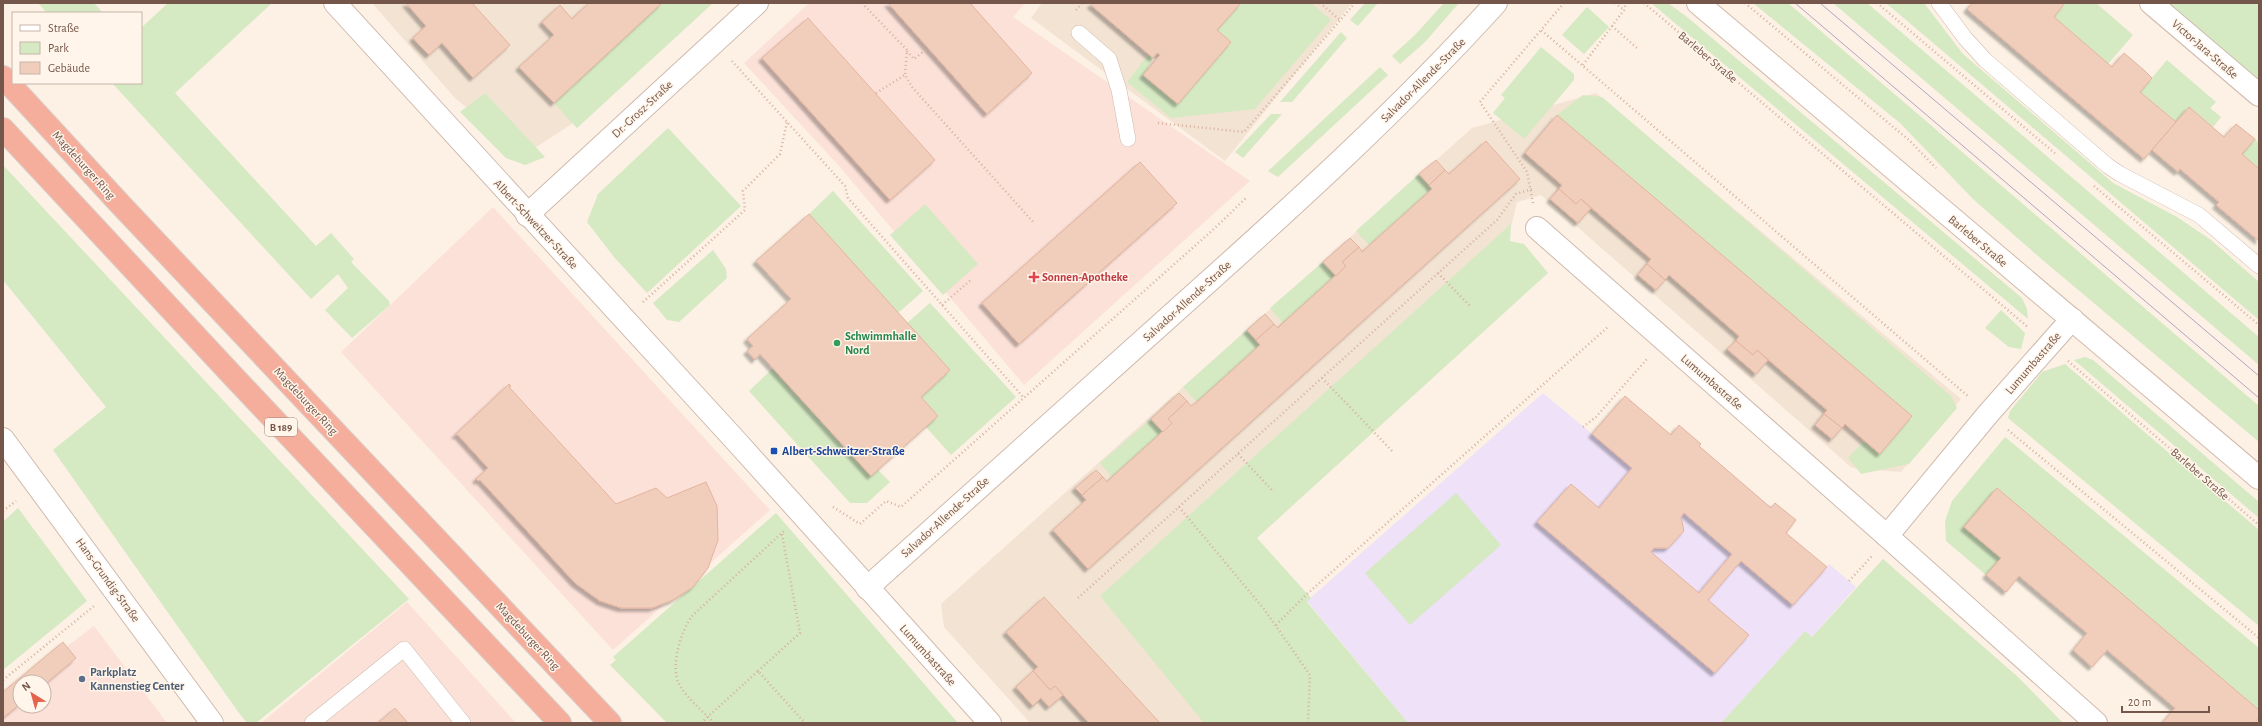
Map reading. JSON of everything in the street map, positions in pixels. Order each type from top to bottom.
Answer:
[{"type":"highway","name":"Magdeburger Ring","points":[[3,77],[130,216],[610,723]]},
{"type":"highway","name":"B 189","points":[[3,130],[560,723]]},
{"type":"street","name":"Albert-Schweitzer-Straße","points":[[335,3],[802,515],[866,588]]},
{"type":"street","name":"Dr.-Grosz-Straße","points":[[527,215],[757,3]]},
{"type":"street","name":"Salvador-Allende-Straße","points":[[866,588],[1244,250],[1384,120],[1443,62],[1496,3]]},
{"type":"street","name":"Barleber Straße","points":[[1698,3],[2259,478]]},
{"type":"street","name":"Victor-Jara-Straße","points":[[2151,3],[2259,95]]},
{"type":"street","name":"Lumumbastraße","points":[[1537,228],[1887,536],[2096,723]]},
{"type":"street","name":"Lumumbastraße","points":[[1887,536],[1988,414],[2072,320]]},
{"type":"street","name":"Hans-Grundig-Straße","points":[[3,439],[212,723]]},
{"type":"street","name":"Lumumbastraße","points":[[866,588],[990,723]]},
{"type":"lane","points":[[1939,3],[1964,38],[1984,60],[2108,166],[2120,174],[2199,215],[2259,266]]},
{"type":"lane","points":[[1079,32],[1109,59],[1119,90],[1128,139]]},
{"type":"lane","points":[[312,723],[404,649],[463,723]]},
{"type":"path","points":[[862,3],[914,59],[928,48]]},
{"type":"path","points":[[1320,3],[1340,20]]},
{"type":"path","points":[[1158,123],[1244,132],[1355,3]]},
{"type":"path","points":[[1537,228],[1532,189],[1527,172],[1480,102],[1564,3]]},
{"type":"path","points":[[1615,3],[1624,10]]},
{"type":"path","points":[[1583,64],[1624,10],[1626,3]]},
{"type":"path","name":"Barleber Straße","points":[[1644,3],[2029,328]]},
{"type":"path","points":[[1612,26],[1638,49]]},
{"type":"path","points":[[1541,30],[1583,64],[1988,414],[2259,638]]},
{"type":"path","points":[[907,50],[904,74],[912,86],[1034,223]]},
{"type":"path","points":[[732,61],[845,186],[848,198],[1024,398]]},
{"type":"path","points":[[876,93],[904,74]]},
{"type":"path","points":[[640,305],[745,210],[743,191],[780,154],[787,122]]},
{"type":"path","points":[[1078,598],[1497,220],[1516,194],[1532,189]]},
{"type":"path","points":[[827,504],[860,524],[886,501],[901,507],[1246,198]]},
{"type":"path","points":[[1438,273],[1471,307]]},
{"type":"path","points":[[942,305],[972,279]]},
{"type":"path","points":[[1276,625],[1308,594],[1628,309]]},
{"type":"path","points":[[1583,427],[1596,416],[1664,340]]},
{"type":"path","name":"Barleber Straße","points":[[2068,361],[2259,525]]},
{"type":"path","points":[[1322,378],[1394,453]]},
{"type":"path","points":[[1238,454],[1272,490]]},
{"type":"path","points":[[3,511],[20,498]]},
{"type":"path","points":[[1179,507],[1276,625],[1310,675],[1308,723]]},
{"type":"path","points":[[714,723],[682,689],[677,679],[678,653],[684,630],[693,615],[802,515]]},
{"type":"path","points":[[701,723],[800,633],[782,533]]},
{"type":"path","points":[[1849,581],[1880,547],[1887,536]]},
{"type":"path","points":[[3,680],[97,603]]},
{"type":"path","points":[[758,671],[805,723]]},
{"type":"shaded area","points":[[372,3],[709,3],[581,118],[524,155],[455,98]]},
{"type":"shaded area","points":[[809,3],[1025,3],[1013,17],[1250,181],[1024,385],[839,166],[744,63]]},
{"type":"shaded area","points":[[1042,3],[1352,3],[1225,161],[1031,18]]},
{"type":"shaded area","points":[[1596,93],[1961,399],[1901,472],[1852,468],[1541,195],[1517,202],[1507,243],[1251,538],[1403,723],[1030,723],[944,627],[941,604],[1472,128]]},
{"type":"shaded area","points":[[493,207],[770,510],[613,650],[341,352]]},
{"type":"shaded area","points":[[1543,393],[1592,434],[1625,396],[1671,435],[1679,425],[1701,444],[1699,446],[1771,507],[1775,503],[1796,520],[1786,533],[1827,567],[1829,564],[1856,587],[1812,637],[1805,631],[1721,723],[1408,723],[1307,601]]},
{"type":"shaded area","points":[[407,602],[516,723],[261,723]]},
{"type":"shaded area","name":"Parkplatz Kannenstieg Center","points":[[94,626],[167,723],[3,723],[3,695],[12,688],[12,714],[52,714],[52,674],[31,674]]},
{"type":"green space","points":[[38,3],[94,3],[102,12],[46,12]]},
{"type":"green space","points":[[168,3],[272,3],[175,93],[316,246],[331,233],[354,259],[351,262],[389,301],[390,305],[352,338],[325,310],[348,288],[338,274],[311,299],[113,84],[142,84],[142,27]]},
{"type":"green space","points":[[662,3],[713,3],[577,128],[554,103]]},
{"type":"green space","points":[[1241,3],[1311,3],[1331,20],[1255,109],[1171,118],[1127,82],[1149,54],[1153,58],[1144,75],[1217,30]]},
{"type":"green space","points":[[1365,3],[1378,3],[1358,26],[1350,20]]},
{"type":"green space","points":[[1444,3],[1459,3],[1425,42],[1400,64],[1392,56],[1415,35]]},
{"type":"green space","points":[[1651,3],[1668,3],[1687,17],[2022,298],[2027,309],[2028,319]]},
{"type":"green space","points":[[1753,3],[1788,3],[2259,406],[2259,442],[2045,262],[1973,199],[1900,123]]},
{"type":"green space","points":[[1833,3],[1867,3],[2259,337],[2259,365]]},
{"type":"green space","points":[[1886,3],[1924,3],[1963,54],[2113,183],[2177,217],[2211,240],[2259,282],[2259,320]]},
{"type":"green space","points":[[2066,3],[2096,3],[2133,35],[2108,64],[2054,17]]},
{"type":"green space","points":[[2168,3],[2259,3],[2259,80],[2257,82]]},
{"type":"green space","points":[[1587,7],[1609,27],[1584,54],[1562,35]]},
{"type":"green space","points":[[1341,32],[1347,38],[1292,102],[1280,102]]},
{"type":"green space","points":[[1541,47],[1574,74],[1574,80],[1524,139],[1493,113],[1505,98],[1501,95]]},
{"type":"green space","points":[[2167,60],[2216,102],[2210,108],[2221,117],[2213,127],[2189,107],[2176,122],[2140,92]]},
{"type":"green space","points":[[1380,67],[1388,75],[1278,177],[1268,171]]},
{"type":"green space","points":[[485,93],[545,157],[525,165],[506,158],[460,112]]},
{"type":"green space","points":[[1583,95],[1602,97],[1951,396],[1957,408],[1909,464],[1861,474],[1848,458],[1864,441],[1880,454],[1912,416],[1557,115]]},
{"type":"green space","points":[[1271,114],[1282,114],[1243,158],[1235,152]]},
{"type":"green space","points":[[668,128],[741,206],[647,293],[614,257],[587,222],[598,194]]},
{"type":"green space","points":[[2255,139],[2259,143],[2259,169],[2242,154]]},
{"type":"green space","points":[[3,165],[409,599],[256,723],[247,723],[239,713],[53,450],[106,407],[3,280]]},
{"type":"green space","points":[[1419,174],[1432,189],[1369,245],[1356,231]]},
{"type":"green space","points":[[833,191],[923,291],[898,313],[809,214]]},
{"type":"green space","points":[[925,204],[978,264],[943,295],[890,235]]},
{"type":"green space","points":[[1511,224],[1510,241],[1524,244],[1548,273],[1257,538],[1311,598],[1307,602],[1408,723],[1204,723],[1100,596]]},
{"type":"green space","points":[[713,250],[726,269],[727,278],[679,322],[667,320],[653,303]]},
{"type":"green space","points":[[1323,262],[1336,276],[1283,323],[1270,308]]},
{"type":"green space","points":[[930,303],[1016,397],[951,455],[926,427],[938,416],[921,397],[950,370],[907,323]]},
{"type":"green space","points":[[2001,310],[2025,333],[2021,349],[2009,347],[1985,328]]},
{"type":"green space","points":[[1247,330],[1260,345],[1197,402],[1183,387]]},
{"type":"green space","points":[[2085,357],[2093,360],[2259,502],[2259,518],[2074,360]]},
{"type":"green space","points":[[2065,364],[2259,530],[2259,626],[2008,418],[2010,411],[2042,372]]},
{"type":"green space","points":[[773,368],[871,476],[878,470],[890,482],[867,503],[850,503],[749,391]]},
{"type":"green space","points":[[1151,419],[1163,432],[1112,477],[1100,463]]},
{"type":"green space","points":[[2005,437],[2259,648],[2259,710],[1997,488],[1964,527],[2001,558],[1986,575],[1946,541],[1945,521],[1952,501]]},
{"type":"green space","points":[[1456,493],[1501,545],[1410,625],[1365,573]]},
{"type":"green space","points":[[18,508],[87,601],[3,670],[3,522]]},
{"type":"green space","points":[[776,513],[958,723],[667,723],[610,665],[616,660],[613,657]]},
{"type":"green space","points":[[1883,559],[2018,677],[2063,723],[1721,723],[1805,631],[1812,637]]},
{"type":"building","points":[[406,3],[472,3],[510,45],[473,78],[442,43],[429,55],[420,46],[413,38],[426,26]]},
{"type":"building","points":[[589,3],[662,3],[554,103],[519,67],[554,35],[542,22],[560,5],[572,19]]},
{"type":"building","points":[[888,3],[970,3],[1032,73],[987,114]]},
{"type":"building","points":[[1092,3],[1241,3],[1217,30],[1231,42],[1178,104],[1143,75],[1160,55],[1157,53],[1153,58],[1091,5]]},
{"type":"building","points":[[1972,3],[2065,3],[2054,17],[2112,67],[2124,53],[2145,71],[2152,78],[2140,92],[2176,122],[2144,159],[1967,9]]},
{"type":"building","points":[[808,18],[935,160],[890,200],[762,58]]},
{"type":"building","points":[[2189,107],[2224,137],[2236,124],[2255,139],[2242,154],[2259,169],[2259,241],[2216,205],[2219,202],[2180,169],[2178,172],[2152,150]]},
{"type":"building","points":[[1557,115],[1912,416],[1880,454],[1845,424],[1842,428],[1824,414],[1827,410],[1757,350],[1753,355],[1736,341],[1739,336],[1669,275],[1665,280],[1647,264],[1651,259],[1581,199],[1576,204],[1559,189],[1562,185],[1525,153]]},
{"type":"building","points":[[1486,141],[1520,179],[1088,569],[1053,530],[1086,500],[1082,495],[1103,477],[1107,482],[1172,423],[1168,419],[1187,401],[1191,406],[1197,402],[1260,345],[1256,340],[1274,324],[1278,328],[1346,266],[1342,262],[1359,247],[1362,252],[1432,189],[1429,185],[1445,170],[1449,174]]},
{"type":"building","points":[[1436,160],[1445,170],[1429,185],[1419,174]]},
{"type":"building","points":[[1140,162],[1177,203],[1019,344],[982,303]]},
{"type":"building","points":[[1559,189],[1576,204],[1581,199],[1591,208],[1578,223],[1550,199]]},
{"type":"building","name":"Schwimmhalle Nord","points":[[809,214],[950,370],[921,397],[938,416],[871,476],[760,354],[755,360],[747,351],[753,346],[747,339],[791,299],[756,261]]},
{"type":"building","points":[[1350,238],[1359,247],[1342,262],[1346,266],[1336,276],[1323,262]]},
{"type":"building","points":[[1647,264],[1665,280],[1656,290],[1638,275]]},
{"type":"building","points":[[1265,314],[1274,324],[1256,340],[1247,330]]},
{"type":"building","points":[[1736,341],[1753,355],[1757,350],[1768,360],[1756,374],[1727,349]]},
{"type":"building","points":[[509,384],[511,386],[509,387],[616,504],[656,488],[667,498],[706,482],[717,506],[718,540],[708,568],[693,587],[673,600],[652,608],[621,608],[600,601],[575,583],[480,480],[478,481],[476,479],[488,468],[458,435],[455,435]]},
{"type":"building","points":[[1179,393],[1187,401],[1168,419],[1172,423],[1163,432],[1151,419]]},
{"type":"building","points":[[1625,396],[1671,435],[1679,425],[1701,444],[1699,446],[1771,508],[1775,503],[1796,520],[1786,533],[1827,567],[1793,605],[1741,561],[1708,600],[1749,635],[1715,673],[1537,522],[1571,484],[1599,508],[1632,468],[1592,434]],"holes":[[[1684,513],[1732,554],[1699,593],[1651,552],[1654,548],[1668,548],[1684,531],[1681,517]]]},
{"type":"building","points":[[1824,414],[1842,428],[1832,439],[1815,425]]},
{"type":"building","points":[[1096,470],[1103,477],[1082,495],[1075,488]]},
{"type":"building","points":[[1997,488],[2259,710],[2259,718],[2255,723],[2162,723],[2175,708],[2107,650],[2092,667],[2073,650],[2087,633],[2019,576],[2006,592],[1986,575],[2001,558],[1964,527]]},
{"type":"building","points":[[1044,597],[1160,723],[1089,723],[1055,686],[1050,690],[1033,671],[1038,667],[1006,632]]},
{"type":"building","points":[[63,642],[76,658],[52,678],[52,674],[25,674]]},
{"type":"building","points":[[1033,671],[1050,690],[1055,686],[1063,695],[1049,707],[1041,698],[1033,706],[1016,687]]},
{"type":"building","points":[[12,684],[12,711],[3,718],[3,692]]},
{"type":"building","points":[[395,708],[408,723],[378,723]]},
{"type":"tram line","points":[[1795,3],[2259,398]]},
{"type":"tram line","points":[[1820,3],[2259,376]]},
{"type":"place","name":"Sonnen-Apotheke","points":[[1034,277]]},
{"type":"place","name":"Schwimmhalle Nord","points":[[837,343]]},
{"type":"place","name":"Albert-Schweitzer-Straße","points":[[774,451]]},
{"type":"place","name":"Parkplatz Kannenstieg Center","points":[[82,679]]}]
